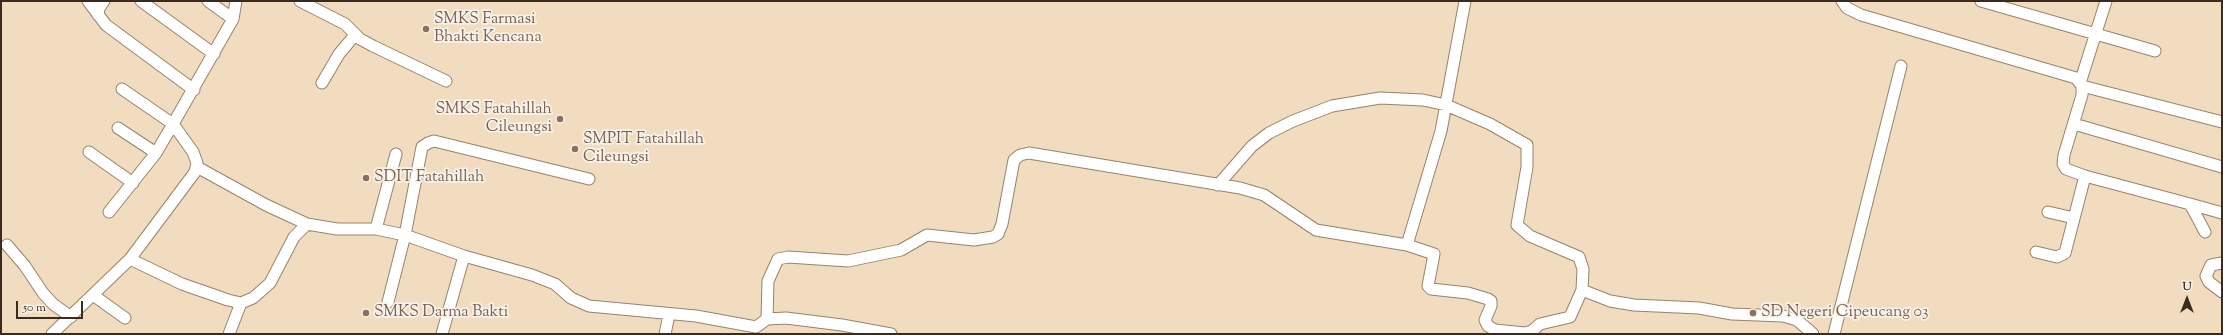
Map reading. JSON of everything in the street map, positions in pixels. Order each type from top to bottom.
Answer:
[{"type":"street","points":[[88,1],[106,24],[194,90]]},
{"type":"street","points":[[98,14],[99,8],[104,1]]},
{"type":"street","points":[[141,1],[214,54]]},
{"type":"street","points":[[208,1],[233,19]]},
{"type":"street","points":[[109,212],[156,153],[194,90],[233,19],[236,1]]},
{"type":"street","points":[[300,1],[344,24],[355,34],[373,46],[446,81]]},
{"type":"street","points":[[1407,245],[1441,131],[1465,1]]},
{"type":"street","points":[[1842,1],[1847,8],[1861,15],[2070,75],[2081,85],[2222,122]]},
{"type":"street","points":[[1981,1],[2155,52]]},
{"type":"street","points":[[2106,1],[2081,85],[2081,102],[2064,155],[2063,164],[2066,169],[2085,176],[2222,213]]},
{"type":"street","points":[[322,83],[339,54],[355,34]]},
{"type":"street","points":[[1834,334],[1901,66]]},
{"type":"street","points":[[52,334],[130,259],[193,176],[197,166],[193,152],[173,124],[122,90]]},
{"type":"street","points":[[767,319],[768,280],[778,259],[788,257],[848,261],[901,250],[927,235],[974,240],[993,237],[998,234],[1002,224],[1014,160],[1020,155],[1029,152],[1218,185],[1240,188],[1264,195],[1316,230],[1407,245],[1434,254],[1428,286],[1431,289],[1468,293],[1491,301],[1491,306],[1485,320],[1488,326],[1495,330],[1525,333],[1532,331],[1540,324],[1568,318],[1571,316],[1582,290],[1583,269],[1579,257],[1530,236],[1517,225],[1527,167],[1527,145],[1490,124],[1446,105],[1423,100],[1380,98],[1332,106],[1293,121],[1269,133],[1252,146],[1218,185]]},
{"type":"street","points":[[2074,124],[2222,167]]},
{"type":"street","points":[[118,128],[156,153]]},
{"type":"street","points":[[388,302],[405,235],[422,147],[428,142],[434,142],[589,179]]},
{"type":"street","points":[[89,152],[133,183]]},
{"type":"street","points":[[376,228],[396,154]]},
{"type":"street","points":[[197,166],[266,205],[307,224],[337,228],[376,228],[405,235],[464,256],[555,284],[571,298],[589,306],[669,315],[696,316],[756,327],[767,319],[786,318],[841,329],[891,334]]},
{"type":"street","points":[[2036,252],[2057,256],[2063,255],[2067,249],[2085,176]]},
{"type":"street","points":[[2190,204],[2205,232]]},
{"type":"street","points":[[2048,212],[2074,218]]},
{"type":"street","points":[[130,259],[175,281],[216,296],[241,303],[253,298],[270,283],[294,238],[307,224]]},
{"type":"street","points":[[7,245],[25,266],[43,293],[53,304],[71,317]]},
{"type":"street","points":[[442,334],[464,256]]},
{"type":"street","points":[[2222,263],[2211,266],[2206,276],[2209,282],[2222,292]]},
{"type":"street","points":[[1582,290],[1610,301],[1634,305],[1698,308],[1732,314],[1783,316],[1797,320],[1813,334]]},
{"type":"street","points":[[93,294],[125,318]]},
{"type":"street","points":[[229,334],[241,303]]},
{"type":"street","points":[[665,334],[669,315]]},
{"type":"place","name":"SMKS Farmasi Bhakti Kencana","points":[[426,29]]},
{"type":"place","name":"SMKS Fatahillah Cileungsi","points":[[560,119]]},
{"type":"place","name":"SMPIT Fatahillah Cileungsi","points":[[575,149]]},
{"type":"place","name":"SDIT Fatahillah","points":[[366,178]]},
{"type":"place","name":"SMKS Darma Bakti","points":[[366,313]]},
{"type":"place","name":"SD Negeri Cipeucang 03","points":[[1753,313]]}]
